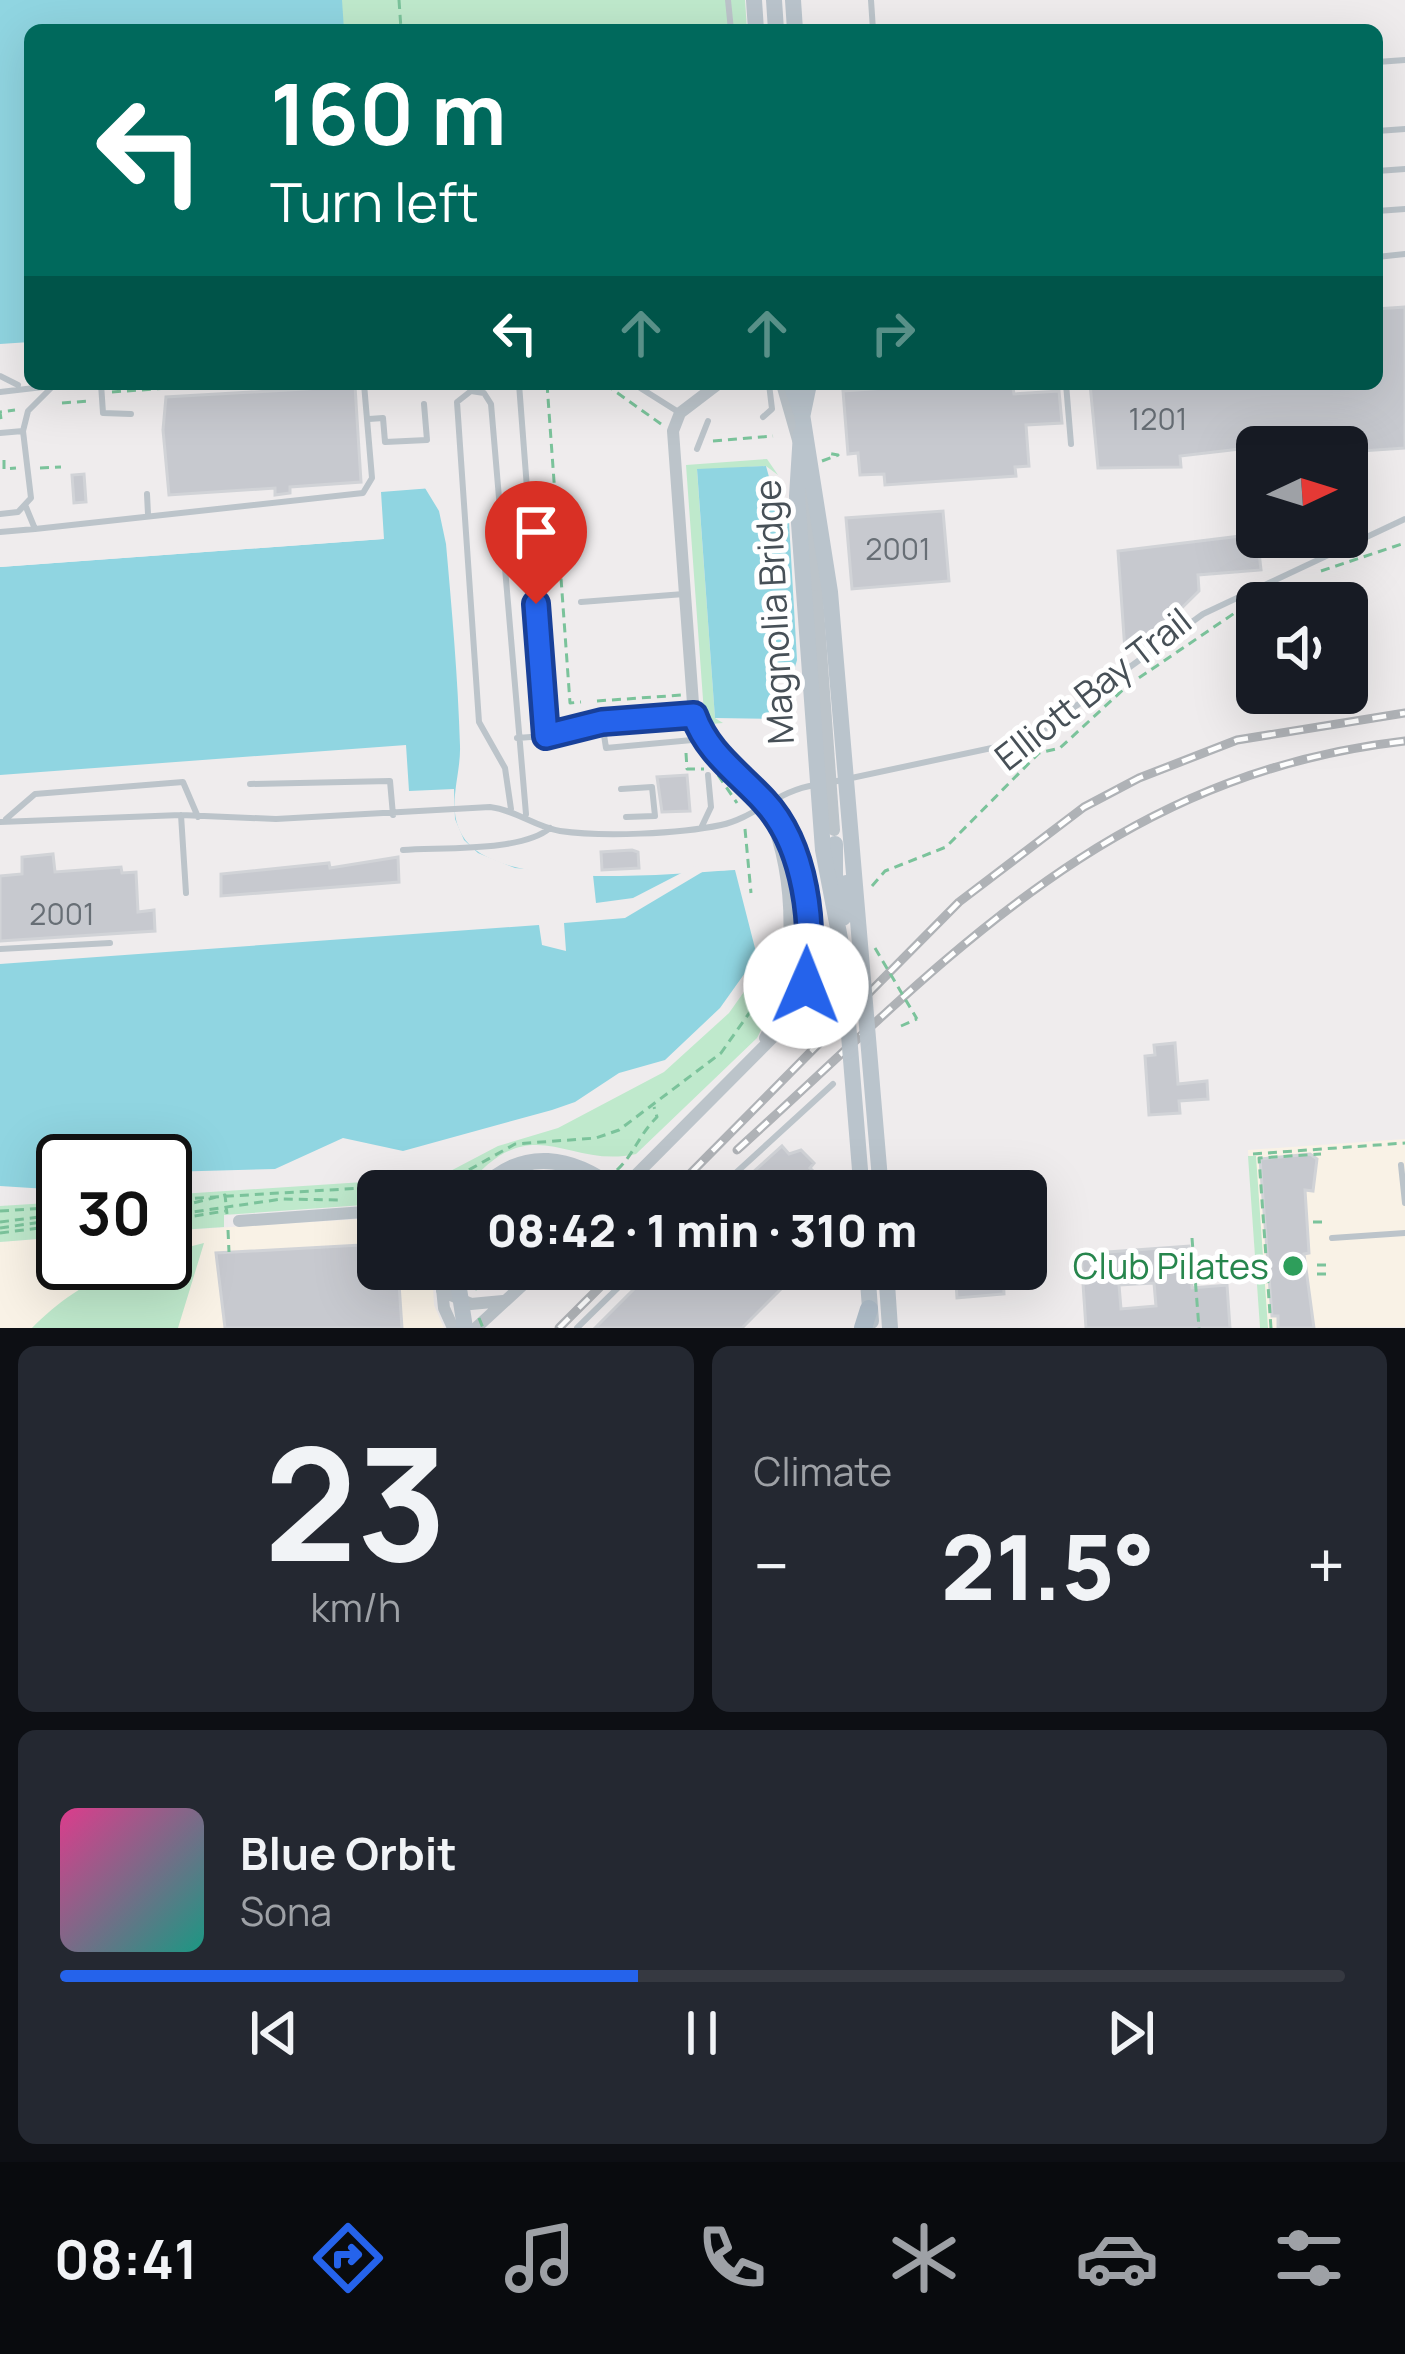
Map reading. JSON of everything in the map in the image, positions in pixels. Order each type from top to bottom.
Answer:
[{"type":"main road","points":[[790,390],[802,414]]},
{"type":"main road","points":[[802,414],[804,390]]},
{"type":"main road","name":"Magnolia Bridge","points":[[802,414],[830,592],[865,964],[879,1170]]},
{"type":"main road","name":"Magnolia Bridge","points":[[802,414],[797,478],[802,589],[823,850],[838,926],[860,1170]]},
{"type":"main road","name":"Magnolia Bridge","points":[[837,949],[847,811]]},
{"type":"main road","points":[[835,844],[838,926]]},
{"type":"main road","points":[[835,844],[865,964]]},
{"type":"main road","points":[[506,1170],[549,1158],[589,1170]]},
{"type":"main road","points":[[459,1290],[465,1328]]},
{"type":"main road","points":[[867,1290],[868,1322]]},
{"type":"main road","points":[[887,1290],[890,1328]]},
{"type":"street","points":[[640,1170],[795,1015],[807,980],[807,913],[790,832],[703,740],[694,715],[673,431],[680,413],[710,390]]},
{"type":"street","points":[[788,390],[802,456],[817,596],[835,844]]},
{"type":"street","points":[[759,1051],[783,995],[788,970],[781,842],[764,801]]},
{"type":"street","points":[[783,995],[800,999]]},
{"type":"street","points":[[239,1221],[357,1216]]},
{"type":"street","points":[[476,1328],[518,1290]]},
{"type":"street","points":[[442,1291],[471,1304],[508,1300]]},
{"type":"street","points":[[442,1291],[453,1328]]},
{"type":"lane","points":[[0,376],[21,387]]},
{"type":"lane","points":[[0,392],[24,387]]},
{"type":"lane","points":[[0,514],[26,507],[31,498],[23,431],[28,411],[49,390]]},
{"type":"lane","points":[[101,390],[103,413],[131,414]]},
{"type":"lane","points":[[0,532],[363,493],[371,478],[365,390]]},
{"type":"lane","points":[[456,390],[479,722],[505,768],[511,809]]},
{"type":"lane","points":[[519,390],[546,736]]},
{"type":"lane","points":[[644,390],[680,413]]},
{"type":"lane","points":[[763,417],[772,410],[770,390]]},
{"type":"lane","points":[[1066,390],[1070,444]]},
{"type":"lane","points":[[457,402],[478,391],[490,404],[526,816]]},
{"type":"lane","points":[[367,419],[383,418],[385,442],[427,440],[424,404]]},
{"type":"lane","points":[[697,449],[708,422]]},
{"type":"lane","points":[[0,434],[23,431]]},
{"type":"lane","points":[[147,494],[148,514]]},
{"type":"lane","points":[[26,507],[35,530]]},
{"type":"lane","points":[[2,822],[511,809],[550,828],[724,825],[794,788],[888,774],[1030,740],[1203,614],[1405,519]]},
{"type":"lane","points":[[581,602],[684,594]]},
{"type":"lane","points":[[518,738],[602,722],[694,715]]},
{"type":"lane","points":[[602,722],[606,748],[703,740]]},
{"type":"lane","points":[[702,826],[711,807],[709,775]]},
{"type":"lane","points":[[250,784],[390,781],[393,815]]},
{"type":"lane","points":[[2,822],[35,794],[183,782],[198,817]]},
{"type":"lane","points":[[621,789],[652,787],[656,829]]},
{"type":"lane","points":[[181,815],[186,893]]},
{"type":"lane","points":[[626,818],[655,816]]},
{"type":"lane","points":[[403,850],[512,842],[538,838],[550,828]]},
{"type":"lane","points":[[0,950],[110,943]]},
{"type":"lane","points":[[739,1170],[833,1084]]},
{"type":"lane","points":[[1401,1165],[1405,1204]]},
{"type":"lane","points":[[1332,1238],[1405,1233]]},
{"type":"lane","points":[[578,1328],[616,1290]]},
{"type":"path","points":[[110,392],[139,390]]},
{"type":"path","points":[[547,390],[570,703],[581,702]]},
{"type":"path","points":[[613,390],[661,424]]},
{"type":"path","points":[[62,403],[91,401],[95,393]]},
{"type":"path","points":[[1,419],[0,412],[21,410]]},
{"type":"path","points":[[711,441],[773,436]]},
{"type":"path","points":[[4,460],[2,469],[16,468]]},
{"type":"path","points":[[40,468],[61,467]]},
{"type":"path","points":[[1318,572],[1405,543]]},
{"type":"path","name":"Elliott Bay Trail","points":[[864,897],[885,871],[946,847],[1039,753],[1060,748],[1126,686],[1236,613]]},
{"type":"path","points":[[745,824],[751,893]]},
{"type":"path","points":[[872,944],[917,1019],[901,1026]]},
{"type":"path","points":[[817,980],[823,981],[826,954],[837,949]]},
{"type":"path","points":[[465,1170],[515,1144],[607,1135],[735,1039],[768,980],[777,978]]},
{"type":"path","points":[[632,1155],[636,1136],[657,1118],[653,1105]]},
{"type":"path","points":[[1321,1154],[1258,1158],[1252,1154],[1405,1143]]},
{"type":"path","points":[[1258,1158],[1271,1328]]},
{"type":"path","points":[[192,1198],[357,1186]]},
{"type":"path","points":[[192,1207],[225,1196]]},
{"type":"path","points":[[192,1212],[282,1199],[354,1201]]},
{"type":"path","points":[[192,1213],[226,1210]]},
{"type":"path","points":[[0,1211],[36,1211]]},
{"type":"path","points":[[0,1228],[36,1216]]},
{"type":"path","points":[[0,1228],[36,1221]]},
{"type":"path","points":[[1313,1222],[1325,1222]]},
{"type":"path","points":[[1192,1238],[1199,1328]]},
{"type":"path","points":[[1317,1265],[1328,1265]]},
{"type":"path","points":[[1317,1274],[1328,1274]]},
{"type":"path","points":[[473,1296],[475,1290]]},
{"type":"path","points":[[460,1292],[484,1298]]},
{"type":"shaded area","points":[[1405,1139],[1405,1327],[1260,1328],[1248,1150]]},
{"type":"shaded area","points":[[357,1219],[357,1290],[433,1290],[444,1328],[0,1328],[0,1242],[36,1239],[36,1290],[192,1290],[192,1229]]},
{"type":"green space","points":[[0,0],[745,0],[747,24],[24,24]]},
{"type":"green space","points":[[767,459],[778,475],[766,466],[697,470],[715,718],[723,723],[711,724],[704,713],[686,465]]},
{"type":"green space","points":[[776,967],[772,1008],[757,1038],[636,1154],[611,1157],[529,1145],[509,1151],[482,1170],[452,1170],[498,1146],[558,1128],[664,1072],[729,1013],[758,972]]},
{"type":"green space","points":[[1248,1156],[1256,1156],[1268,1328],[1260,1328]]},
{"type":"green space","points":[[357,1182],[357,1206],[224,1215],[224,1227],[192,1229],[192,1193]]},
{"type":"green space","points":[[36,1204],[36,1239],[0,1242],[0,1206]]},
{"type":"green space","points":[[204,1243],[192,1282],[192,1246]]},
{"type":"green space","points":[[81,1290],[190,1290],[178,1328],[32,1328]]},
{"type":"water","points":[[0,0],[342,0],[344,24],[24,24],[24,342],[0,344]]},
{"type":"water","points":[[766,466],[777,506],[788,505],[797,660],[793,674],[772,678],[775,719],[715,718],[697,469]]},
{"type":"water","points":[[425,488],[439,511],[456,670],[460,746],[455,813],[462,835],[481,854],[547,873],[631,876],[735,870],[757,956],[720,1008],[665,1060],[619,1073],[575,1102],[552,1110],[403,1151],[343,1138],[275,1169],[192,1171],[192,1134],[36,1134],[36,1188],[0,1186],[0,567],[383,539],[380,491]]},
{"type":"pier","points":[[429,483],[432,488],[381,492],[384,539],[0,567],[0,561],[378,533],[376,487]]},
{"type":"pier","points":[[406,745],[409,791],[454,789],[455,819],[464,840],[478,853],[515,868],[593,875],[596,903],[633,898],[693,867],[714,865],[625,918],[564,923],[566,951],[542,945],[539,925],[0,964],[0,775]]},
{"type":"building","points":[[1405,307],[1405,448],[1368,451],[1368,426],[1236,426],[1236,449],[1180,456],[1181,467],[1098,468],[1091,390],[1383,390],[1383,309]]},
{"type":"building","points":[[355,390],[361,482],[290,487],[290,493],[275,495],[275,488],[169,495],[163,430],[166,397]]},
{"type":"building","points":[[843,391],[1059,391],[1062,423],[1026,425],[1029,466],[1015,467],[1016,476],[885,485],[884,474],[860,475],[858,453],[848,454]]},
{"type":"building","points":[[84,474],[86,502],[74,503],[72,475]]},
{"type":"building","points":[[943,511],[949,581],[852,589],[846,518]]},
{"type":"building","points":[[1236,537],[1236,558],[1260,558],[1261,570],[1198,575],[1199,591],[1139,650],[1125,651],[1118,551]]},
{"type":"building","points":[[687,775],[690,811],[662,812],[657,777]]},
{"type":"building","points":[[601,852],[638,852],[639,868],[602,870]]},
{"type":"building","points":[[53,854],[55,872],[121,867],[122,873],[136,872],[138,912],[154,910],[155,931],[0,941],[0,876],[22,874],[22,857]]},
{"type":"building","points":[[398,857],[399,882],[221,896],[221,874],[329,863],[330,868]]},
{"type":"building","points":[[1175,1043],[1178,1084],[1207,1081],[1208,1099],[1179,1101],[1180,1113],[1149,1115],[1145,1056],[1155,1055],[1154,1045]]},
{"type":"building","points":[[782,1146],[789,1154],[801,1150],[814,1163],[812,1170],[755,1170]]},
{"type":"building","points":[[1310,1154],[1317,1159],[1313,1191],[1305,1190],[1309,1253],[1304,1254],[1314,1328],[1278,1328],[1278,1316],[1272,1316],[1260,1159]]},
{"type":"building","points":[[357,1245],[357,1290],[399,1290],[402,1328],[225,1328],[216,1253]]},
{"type":"building","points":[[1189,1246],[1192,1288],[1227,1285],[1230,1328],[1086,1328],[1081,1254]],"holes":[[[1154,1283],[1156,1306],[1121,1309],[1119,1285]]]},
{"type":"building","points":[[633,1290],[780,1290],[742,1328],[595,1328]]},
{"type":"building","points":[[956,1290],[1004,1290],[1004,1294],[957,1298]]},
{"type":"railway","points":[[694,1170],[959,902],[1084,807],[1139,778],[1237,740],[1405,713]]},
{"type":"railway","points":[[737,1150],[962,946],[1038,887],[1118,836],[1204,793],[1299,761],[1405,741]]},
{"type":"railway","points":[[559,1328],[597,1290]]},
{"type":"place","name":"Club Pilates","points":[[1293,1266]]},
{"type":"route","points":[[536,604],[546,736],[602,722],[694,715],[703,740],[790,832],[807,913],[806,986]]}]
